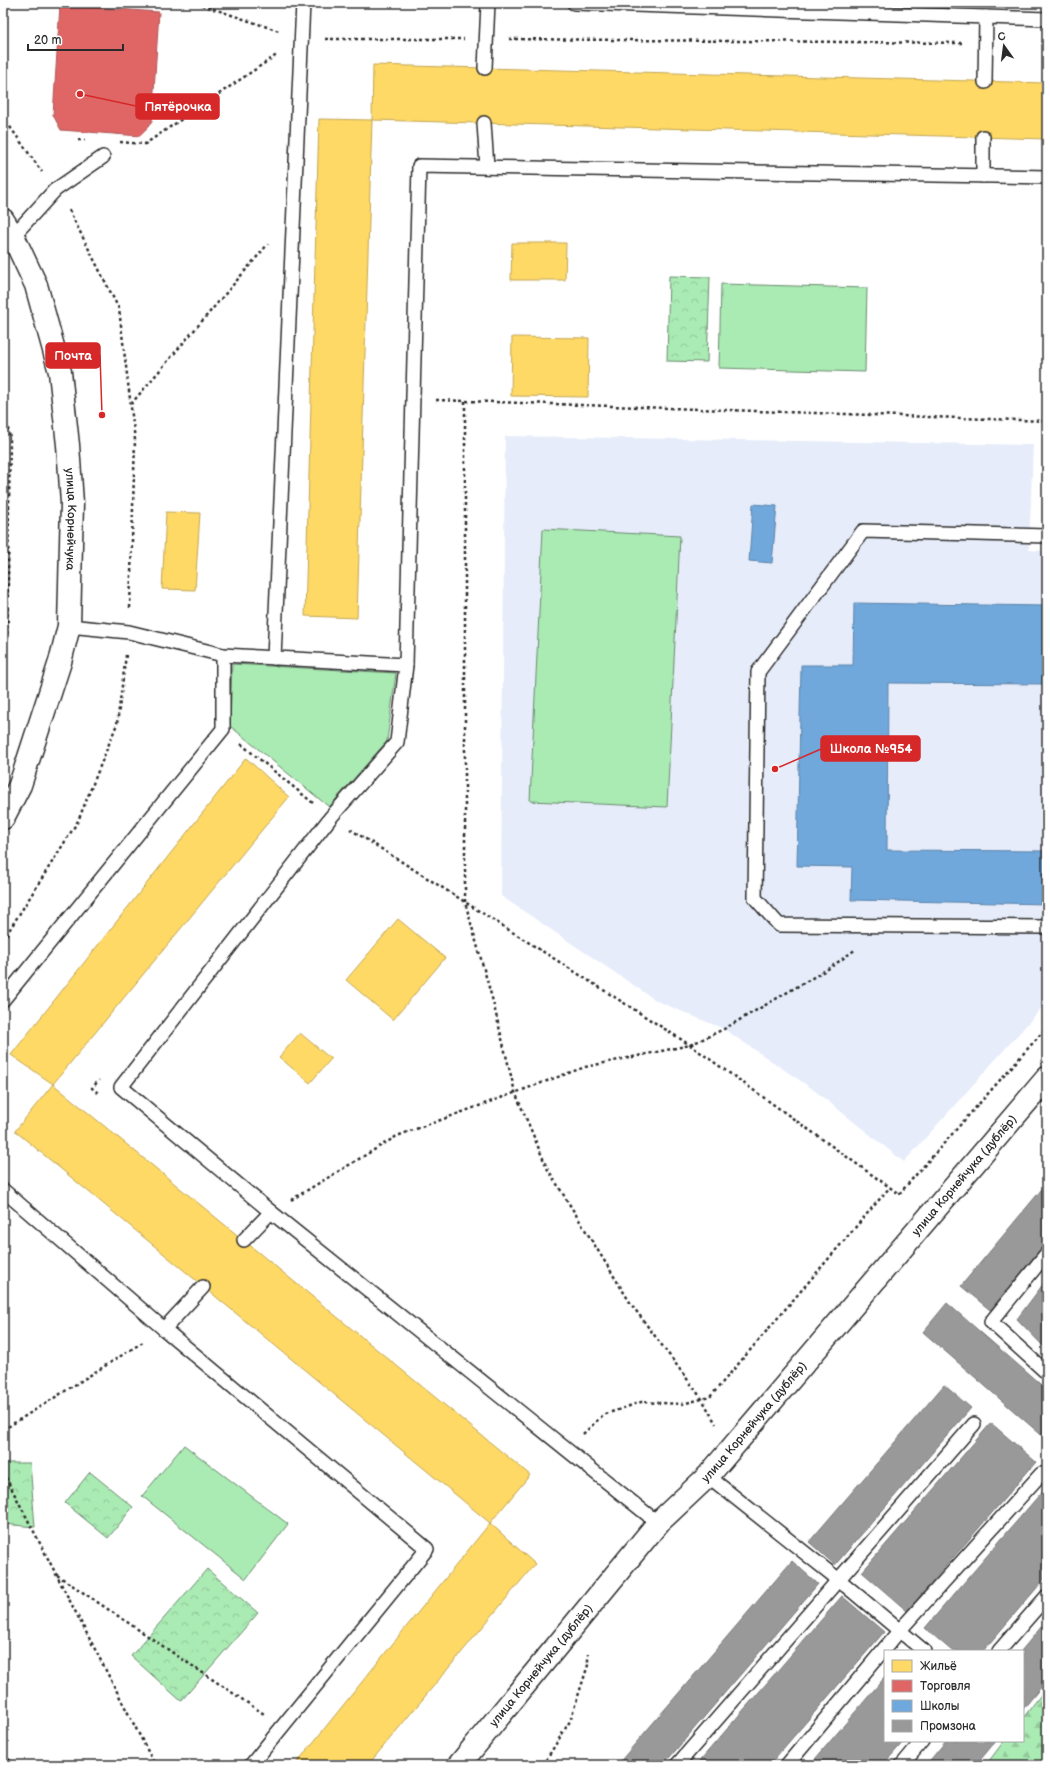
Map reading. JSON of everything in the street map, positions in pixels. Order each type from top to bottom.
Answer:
[{"type":"street","name":"улица Корнейчука","points":[[3,818],[20,785],[60,662],[69,626],[72,503],[68,445],[60,372],[36,285],[8,228]]},
{"type":"street","name":"улица Корнейчука (дублёр)","points":[[459,1765],[658,1523],[708,1476],[1047,1078]]},
{"type":"lane","points":[[274,658],[303,3]]},
{"type":"lane","points":[[485,68],[488,3]]},
{"type":"lane","points":[[574,3],[1047,19]]},
{"type":"lane","points":[[985,82],[986,17]]},
{"type":"lane","points":[[484,123],[487,167]]},
{"type":"lane","points":[[983,176],[984,137]]},
{"type":"lane","points":[[8,228],[55,190],[103,157]]},
{"type":"lane","points":[[658,1523],[271,1212],[121,1087],[331,817],[397,742],[406,666],[419,166],[1047,177]]},
{"type":"lane","points":[[1047,536],[863,531],[758,672],[755,898],[779,925],[1047,927]]},
{"type":"lane","points":[[69,626],[129,632],[223,655],[406,666]]},
{"type":"lane","points":[[3,1000],[222,729],[223,655]]},
{"type":"lane","points":[[3,1190],[164,1329],[426,1549],[251,1765]]},
{"type":"lane","points":[[244,1240],[271,1212]]},
{"type":"lane","points":[[1047,1253],[991,1322],[1047,1373]]},
{"type":"lane","points":[[164,1329],[203,1287]]},
{"type":"lane","points":[[678,1765],[974,1424]]},
{"type":"lane","points":[[787,1765],[900,1630],[1041,1474]]},
{"type":"lane","points":[[708,1476],[839,1580],[923,1650]]},
{"type":"lane","points":[[1000,1650],[1047,1596]]},
{"type":"lane","points":[[902,1765],[921,1742]]},
{"type":"path","points":[[196,3],[301,38],[986,43]]},
{"type":"path","points":[[115,142],[145,144],[301,38]]},
{"type":"path","points":[[78,140],[86,140]]},
{"type":"path","points":[[131,404],[294,214]]},
{"type":"path","points":[[413,399],[1047,421]]},
{"type":"path","points":[[465,401],[465,902],[492,998],[515,1092],[547,1168],[631,1304],[702,1399],[730,1449]]},
{"type":"path","points":[[3,404],[10,438],[6,640],[3,650]]},
{"type":"path","points":[[3,436],[10,438]]},
{"type":"path","points":[[222,729],[331,817],[690,1045],[899,1194],[1047,1026]]},
{"type":"path","points":[[309,810],[313,803]]},
{"type":"path","points":[[271,1212],[397,1136],[585,1067],[690,1045],[724,1029],[831,967],[890,926]]},
{"type":"path","points":[[99,1079],[92,1088],[104,1098]]},
{"type":"path","points":[[567,1450],[603,1415],[641,1402],[682,1404],[710,1397],[890,1187]]},
{"type":"path","points":[[3,1430],[164,1329]]},
{"type":"path","points":[[3,1472],[155,1765]]},
{"type":"path","points":[[57,1575],[282,1727]]},
{"type":"path","points":[[543,1765],[570,1722],[588,1664],[584,1614]]},
{"type":"shaded area","points":[[505,436],[1033,445],[1029,550],[1047,551],[1047,1002],[904,1162],[814,1090],[724,1029],[657,1001],[501,896]]},
{"type":"green space","points":[[669,276],[710,277],[707,362],[667,361]]},
{"type":"green space","points":[[721,284],[867,288],[865,372],[719,368]]},
{"type":"green space","points":[[543,529],[680,536],[667,807],[530,801]]},
{"type":"green space","points":[[232,664],[396,673],[387,741],[329,807],[230,726]]},
{"type":"green space","points":[[184,1445],[288,1524],[246,1579],[142,1496]]},
{"type":"green space","points":[[3,1463],[30,1463],[35,1527],[3,1524]]},
{"type":"green space","points":[[90,1472],[133,1507],[108,1538],[65,1503]]},
{"type":"green space","points":[[207,1569],[258,1613],[181,1701],[131,1656]]},
{"type":"green space","points":[[1047,1687],[1047,1765],[986,1765],[1003,1742],[1024,1742],[1024,1717]]},
{"type":"building: Жильё","points":[[373,65],[1047,83],[1047,139],[372,120]]},
{"type":"building: Жильё","points":[[319,119],[372,120],[357,618],[305,616]]},
{"type":"building: Жильё","points":[[512,243],[566,243],[565,280],[511,280]]},
{"type":"building: Жильё","points":[[512,337],[589,338],[588,397],[511,396]]},
{"type":"building: Жильё","points":[[166,512],[200,513],[195,590],[162,589]]},
{"type":"building: Жильё","points":[[246,758],[289,797],[53,1084],[11,1055]]},
{"type":"building: Жильё","points":[[398,919],[445,958],[393,1020],[346,980]]},
{"type":"building: Жильё","points":[[300,1033],[331,1059],[310,1083],[279,1057]]},
{"type":"building: Жильё","points":[[53,1084],[530,1475],[490,1523],[15,1131]]},
{"type":"building: Жильё","points":[[490,1523],[535,1564],[368,1765],[295,1765]]},
{"type":"building: Торговля","points":[[60,5],[159,12],[152,122],[140,136],[61,130],[53,115]]},
{"type":"building: Школы","points":[[753,504],[777,506],[772,563],[749,561]]},
{"type":"building: Школы","points":[[854,603],[1047,606],[1047,684],[888,683],[887,850],[1046,851],[1047,760],[1047,904],[851,900],[852,867],[797,866],[801,665],[853,665]]},
{"type":"building: Промзона","points":[[1047,1183],[1047,1242],[990,1310],[961,1286]]},
{"type":"building: Промзона","points":[[1047,1279],[1047,1350],[1017,1319]]},
{"type":"building: Промзона","points":[[947,1303],[1047,1390],[1047,1440],[923,1332]]},
{"type":"building: Промзона","points":[[944,1385],[971,1408],[835,1565],[809,1542]]},
{"type":"building: Промзона","points":[[991,1423],[1036,1462],[907,1611],[862,1572]]},
{"type":"building: Промзона","points":[[1047,1486],[1047,1576],[984,1650],[951,1650],[925,1628]]},
{"type":"building: Промзона","points":[[792,1561],[818,1584],[663,1765],[617,1765]]},
{"type":"building: Промзона","points":[[842,1596],[884,1632],[769,1765],[696,1765]]},
{"type":"building: Промзона","points":[[1047,1620],[1047,1680],[1024,1708],[1024,1650],[1022,1650]]},
{"type":"building: Промзона","points":[[884,1678],[884,1742],[903,1742],[883,1765],[810,1765]]},
{"type":"building: Промзона","points":[[945,1742],[995,1742],[976,1765],[926,1765]]},
{"type":"place","name":"Пятёрочка","points":[[80,94]]},
{"type":"place","name":"Почта","points":[[102,415]]},
{"type":"place","name":"Школа №954","points":[[775,769]]}]
